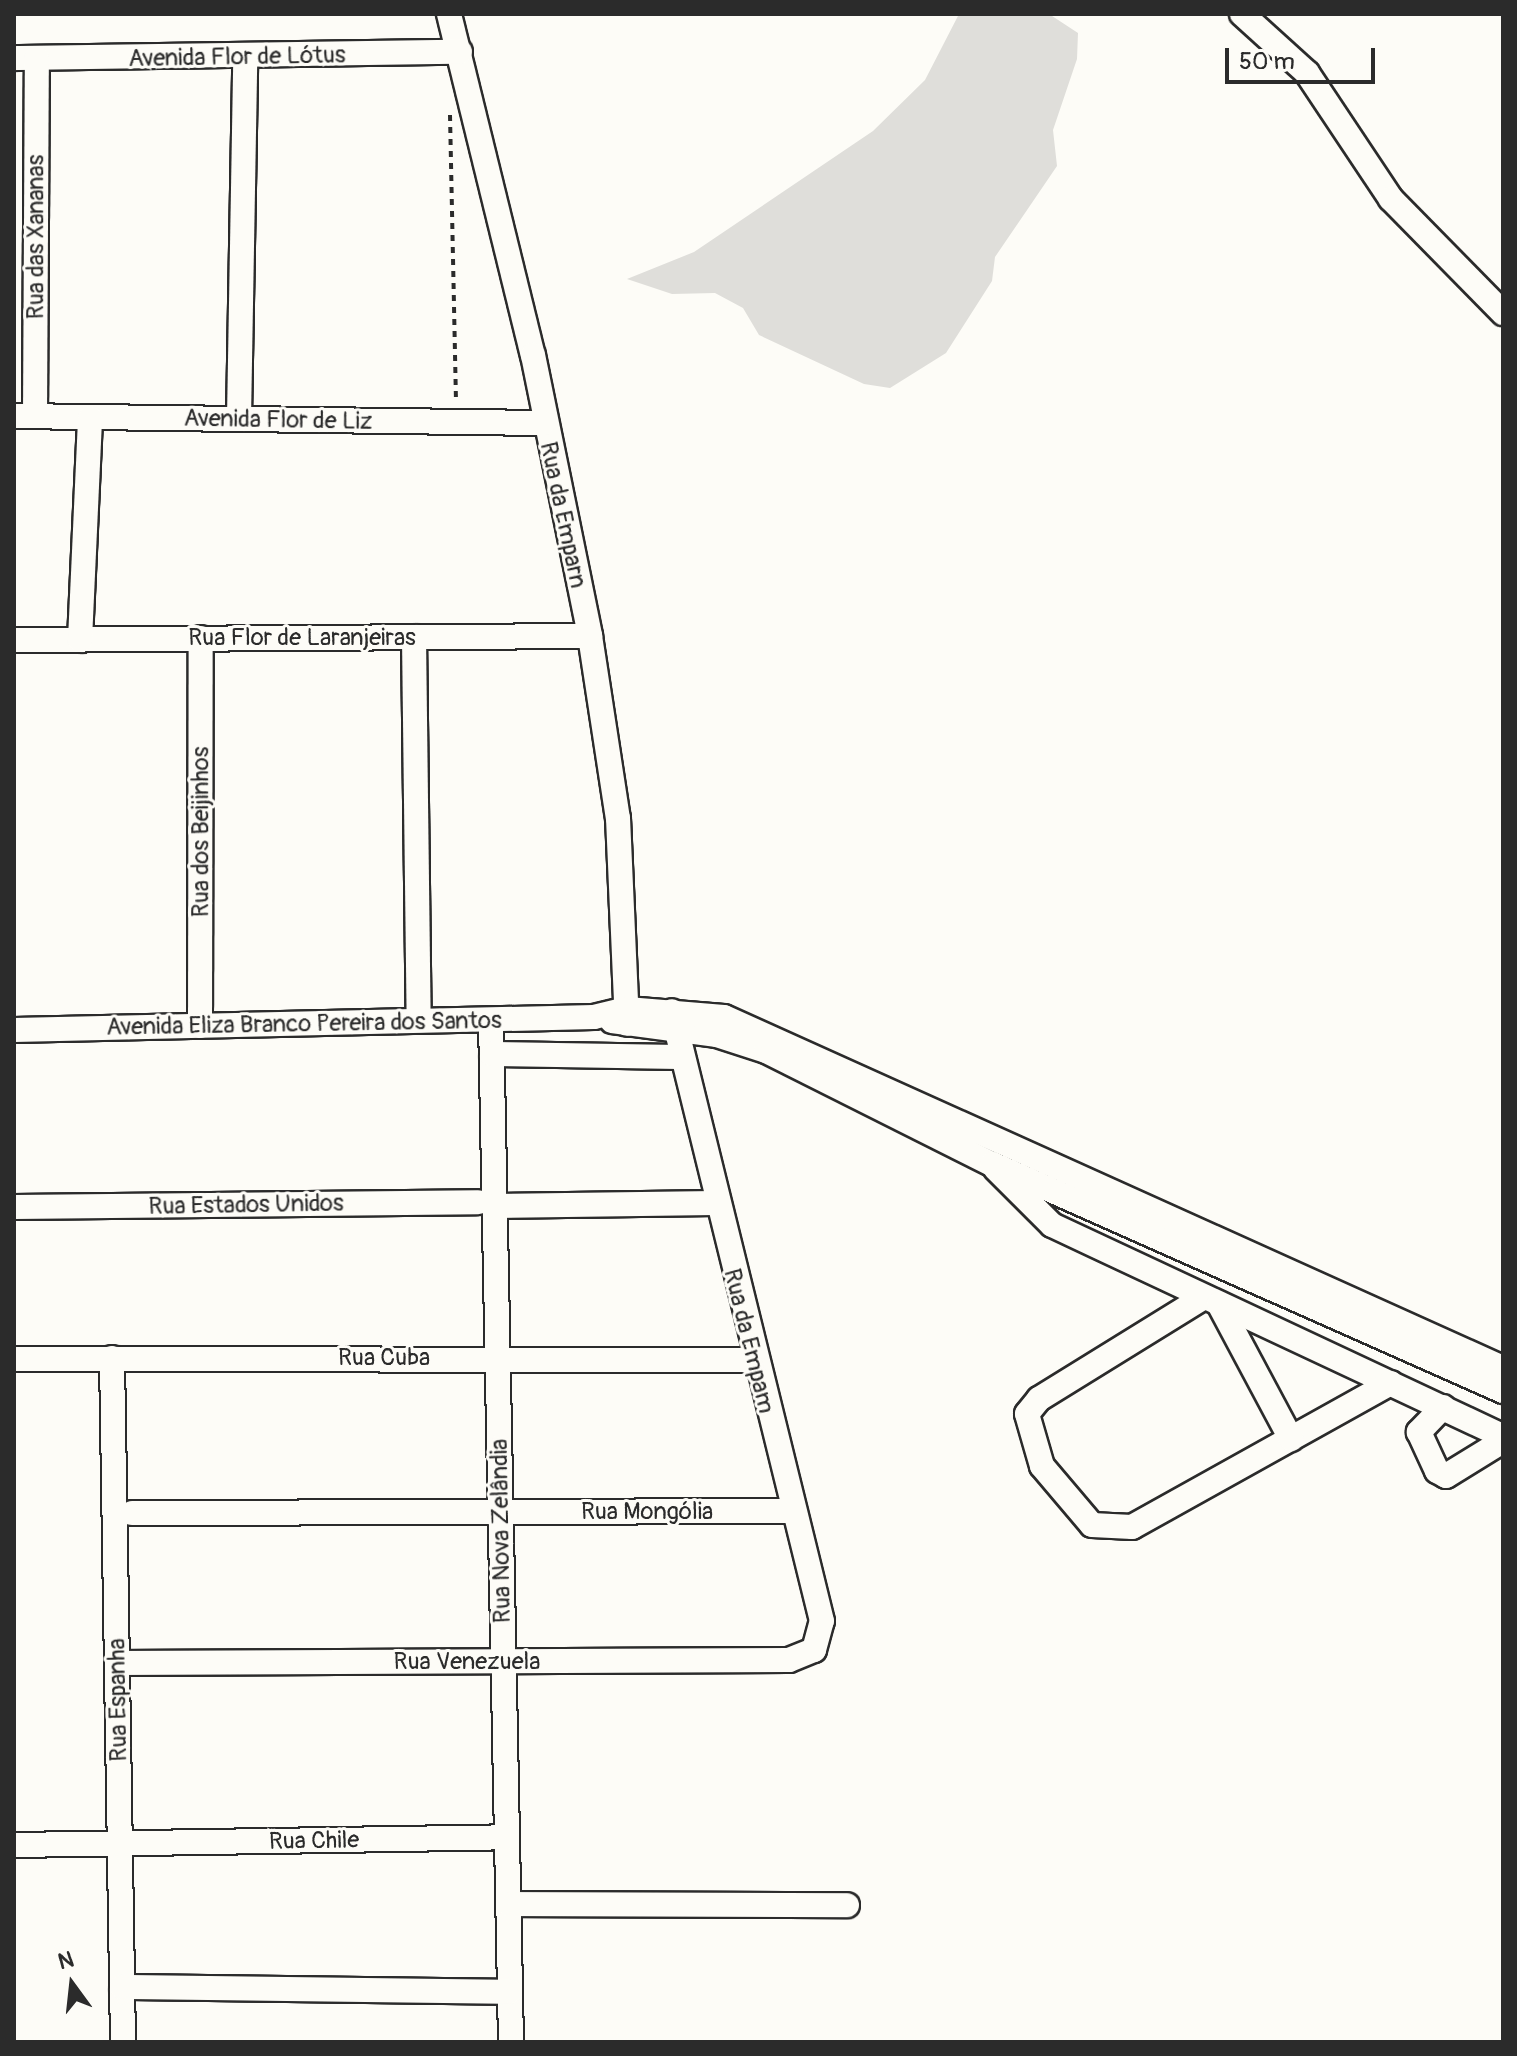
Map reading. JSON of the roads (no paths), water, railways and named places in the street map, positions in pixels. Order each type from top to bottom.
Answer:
[{"type":"street","name":"Rua da Emparn","points":[[449,14],[590,636],[618,818],[627,1016]]},
{"type":"street","points":[[1242,14],[1269,26],[1307,73],[1391,199],[1503,313]]},
{"type":"street","name":"Avenida Flor de Lótus","points":[[26,58],[245,60],[460,52]]},
{"type":"street","name":"Rua das Xananas","points":[[24,416],[26,58]]},
{"type":"street","points":[[239,418],[245,60]]},
{"type":"street","name":"Avenida Flor de Liz","points":[[24,416],[543,423]]},
{"type":"street","points":[[80,640],[90,418]]},
{"type":"street","name":"Rua Flor de Laranjeiras","points":[[14,640],[590,636]]},
{"type":"street","points":[[414,637],[419,1020]]},
{"type":"street","name":"Rua dos Beijinhos","points":[[200,1026],[201,638]]},
{"type":"street","name":"Avenida Eliza Branco Pereira dos Santos","points":[[14,1030],[627,1016],[674,1020]]},
{"type":"street","points":[[674,1020],[724,1017],[781,1037],[1319,1298],[1503,1391]]},
{"type":"street","name":"Rua Nova Zelândia","points":[[491,1020],[487,1204],[498,1358],[511,2042]]},
{"type":"street","points":[[674,1020],[766,1051],[992,1164],[1319,1298],[1503,1368]]},
{"type":"street","name":"Rua da Empam","points":[[674,1020],[753,1360],[822,1621],[814,1650]]},
{"type":"street","points":[[492,1054],[682,1057]]},
{"type":"street","points":[[992,1164],[1052,1225],[1443,1407],[1503,1438],[1446,1476],[1437,1471],[1419,1432],[1443,1407]]},
{"type":"street","name":"Rua Estados Unidos","points":[[14,1207],[715,1203]]},
{"type":"street","points":[[1299,1340],[1319,1298]]},
{"type":"street","points":[[1211,1300],[1039,1399],[1025,1427],[1042,1466],[1092,1525],[1111,1531],[1132,1527],[1391,1383]]},
{"type":"street","points":[[1211,1300],[1291,1439]]},
{"type":"street","name":"Rua Espanha","points":[[112,1358],[123,2042]]},
{"type":"street","name":"Rua Cuba","points":[[14,1359],[753,1360]]},
{"type":"street","name":"Rua Mongólia","points":[[132,1513],[792,1511]]},
{"type":"street","name":"Rua Venezuela","points":[[117,1663],[789,1660],[814,1650]]},
{"type":"street","name":"Rua Chile","points":[[14,1845],[507,1837]]},
{"type":"street","points":[[509,1904],[847,1905]]},
{"type":"street","points":[[122,1987],[510,1992]]}]
